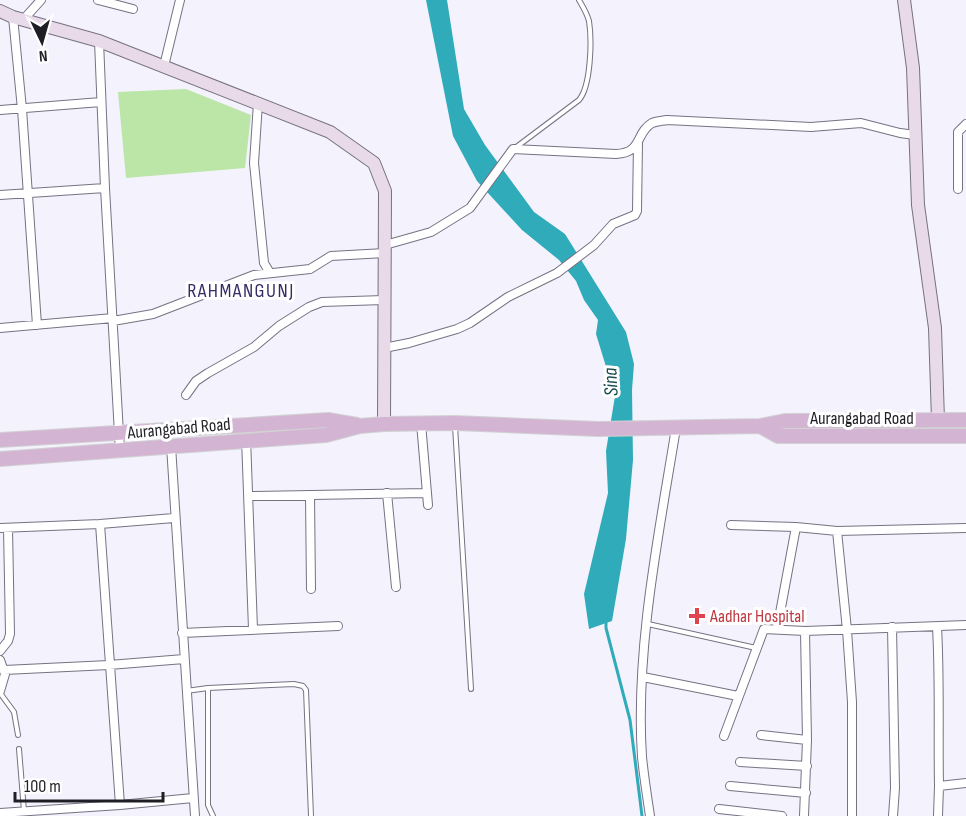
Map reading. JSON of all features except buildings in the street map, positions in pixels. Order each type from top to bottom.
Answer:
[{"type":"main road","name":"Aurangabad Road","points":[[0,440],[328,420],[360,426]]},
{"type":"main road","name":"Aurangabad Road","points":[[0,459],[326,435],[360,426],[384,424],[455,423],[598,429],[760,426],[785,421],[966,420]]},
{"type":"main road","name":"Aurangabad Road","points":[[760,426],[778,436],[966,436]]},
{"type":"street","points":[[18,18],[41,0]]},
{"type":"street","points":[[98,0],[133,9]]},
{"type":"street","points":[[164,66],[180,0]]},
{"type":"street","points":[[904,0],[913,68],[918,205],[935,328],[938,420]]},
{"type":"street","points":[[0,11],[99,41],[330,132],[374,163],[385,191],[384,424]]},
{"type":"street","points":[[18,18],[37,325]]},
{"type":"street","points":[[99,41],[120,451]]},
{"type":"street","points":[[0,110],[101,102]]},
{"type":"street","points":[[258,104],[255,172],[264,263],[270,273]]},
{"type":"street","points":[[0,328],[113,320],[153,314],[254,275],[310,268],[331,256],[385,249],[431,232],[470,208],[510,152],[621,154],[634,150],[654,122],[667,120],[811,127],[861,123],[915,135]]},
{"type":"street","points":[[958,189],[958,132],[966,124]]},
{"type":"street","points":[[384,348],[409,343],[470,323],[508,297],[557,273],[594,245],[613,224],[636,215],[638,143]]},
{"type":"street","points":[[0,195],[105,188]]},
{"type":"street","points":[[186,395],[202,377],[254,347],[279,326],[309,307],[322,302],[384,300]]},
{"type":"street","points":[[421,423],[428,505]]},
{"type":"street","points":[[245,426],[253,629]]},
{"type":"street","points":[[650,816],[642,754],[643,677],[646,623],[669,428]]},
{"type":"street","points":[[171,446],[195,816]]},
{"type":"street","points":[[387,493],[396,588]]},
{"type":"street","points":[[249,496],[426,493]]},
{"type":"street","points":[[310,495],[311,589]]},
{"type":"street","points":[[0,651],[8,641],[10,634],[4,528],[174,518]]},
{"type":"street","points":[[100,524],[120,805]]},
{"type":"street","points":[[731,525],[837,531],[966,528]]},
{"type":"street","points":[[777,629],[796,527]]},
{"type":"street","points":[[837,531],[852,702],[852,816]]},
{"type":"street","points":[[724,736],[764,629],[805,632],[966,625]]},
{"type":"street","points":[[182,633],[338,626]]},
{"type":"street","points":[[892,627],[893,816]]},
{"type":"street","points":[[937,627],[938,816]]},
{"type":"street","points":[[804,816],[807,766],[805,632]]},
{"type":"street","points":[[4,670],[184,659]]},
{"type":"street","points":[[0,660],[4,670],[0,692]]},
{"type":"street","points":[[643,677],[738,696]]},
{"type":"street","points":[[761,735],[807,740]]},
{"type":"street","points":[[740,762],[807,766]]},
{"type":"street","points":[[939,786],[966,783]]},
{"type":"street","points":[[730,786],[806,793]]},
{"type":"street","points":[[0,813],[193,798]]},
{"type":"street","points":[[719,809],[782,816]]},
{"type":"lane","points":[[510,152],[585,93],[589,76],[590,29],[586,11],[579,0]]},
{"type":"lane","points":[[455,423],[471,688]]},
{"type":"lane","points":[[646,623],[756,648]]},
{"type":"lane","points":[[186,691],[294,684],[303,686],[306,690],[311,816]]},
{"type":"lane","points":[[208,688],[208,805],[213,816]]},
{"type":"lane","points":[[0,692],[14,712],[18,735]]},
{"type":"lane","points":[[19,749],[24,811]]},
{"type":"green space","points":[[186,89],[251,115],[245,168],[126,178],[118,92]]},
{"type":"water","points":[[426,0],[447,0],[464,109],[485,145],[534,212],[565,234],[626,332],[634,364],[633,460],[626,539],[612,621],[589,629],[584,594],[608,493],[606,451],[615,396],[596,334],[598,320],[584,300],[576,281],[559,260],[522,230],[477,181],[453,136]]},
{"type":"waterway","name":"Sina","points":[[606,620],[606,628],[630,720],[642,816]]},
{"type":"place","name":"Aadhar Hospital","points":[[697,616]]},
{"type":"district","name":"RAHMANGUNJ","points":[[241,290]]}]
